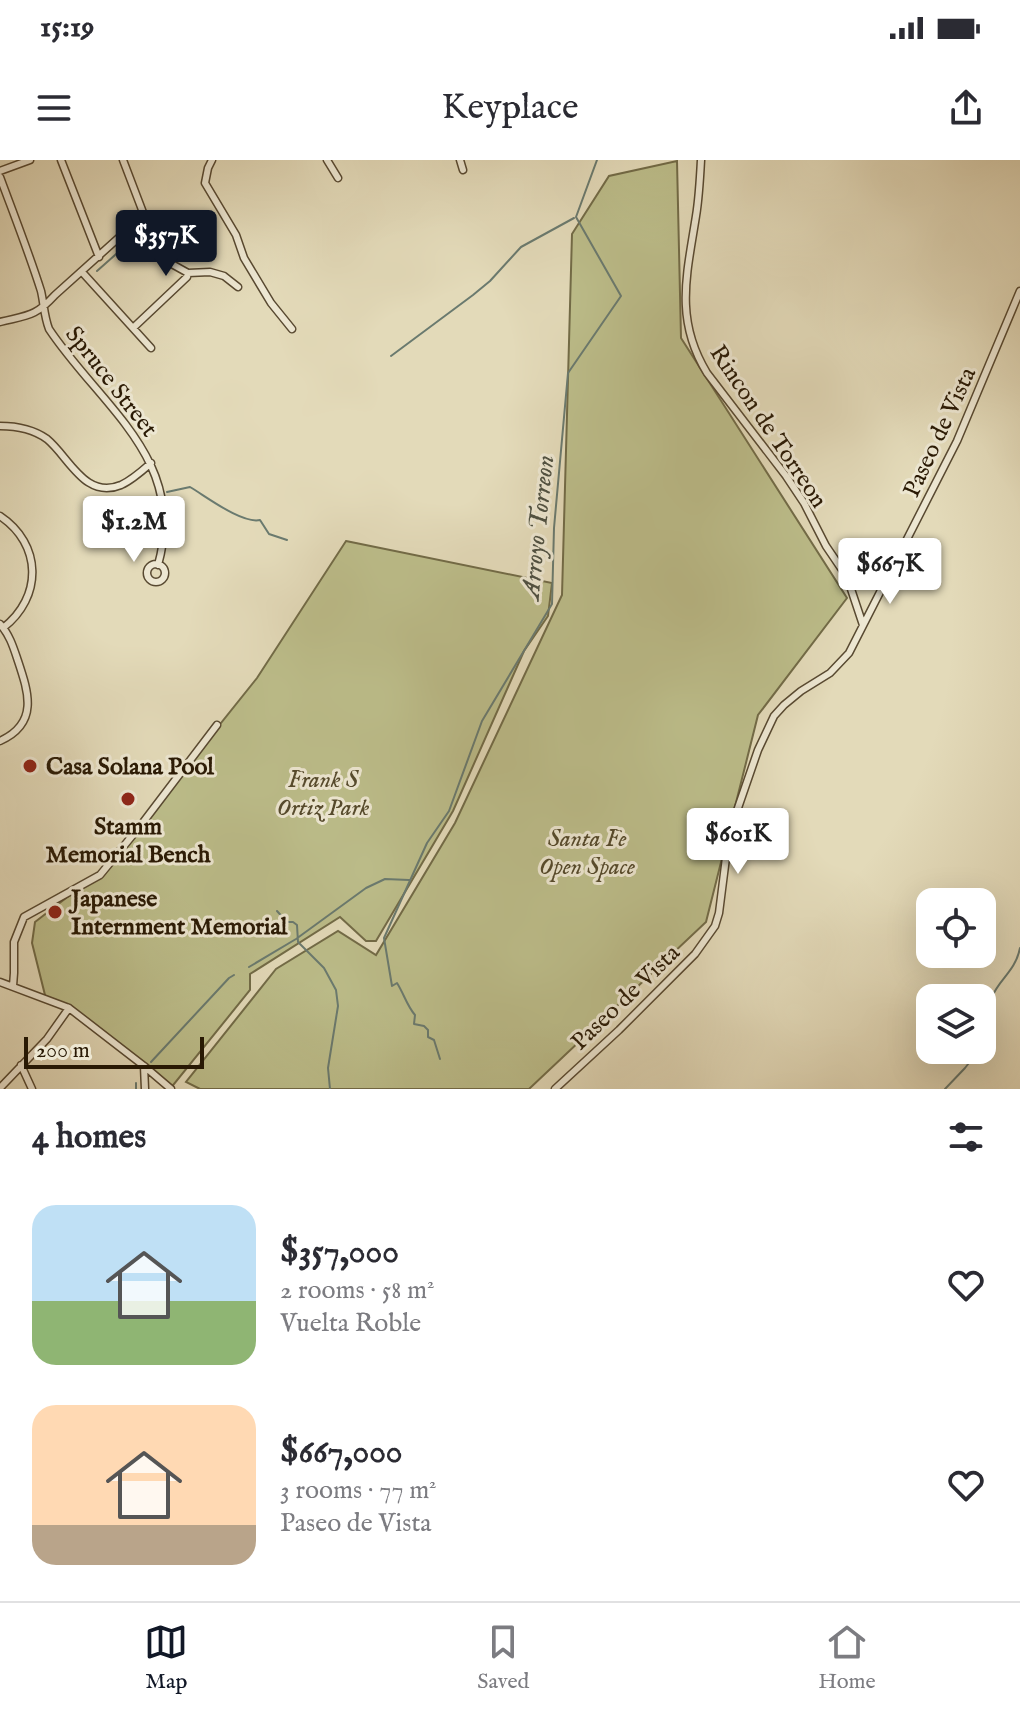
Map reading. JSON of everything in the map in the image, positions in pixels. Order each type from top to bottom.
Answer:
[{"type":"street","points":[[0,174],[30,160]]},
{"type":"street","points":[[61,160],[99,257]]},
{"type":"street","points":[[123,160],[144,215],[170,263],[188,273],[210,272],[224,276],[238,287]]},
{"type":"street","points":[[212,160],[205,183],[236,235],[244,258],[271,303],[292,329]]},
{"type":"street","points":[[327,160],[338,178]]},
{"type":"street","points":[[460,160],[463,170]]},
{"type":"street","name":"Rincon de Torreon","points":[[701,160],[697,212],[685,281],[687,326],[696,355],[804,503],[826,546],[847,577],[863,625]]},
{"type":"street","name":"Spruce Street","points":[[0,174],[26,244],[47,324],[56,340],[134,435],[151,463],[164,511],[158,565]]},
{"type":"street","points":[[0,322],[34,314],[44,308],[144,215]]},
{"type":"street","points":[[82,272],[151,348]]},
{"type":"street","points":[[133,328],[188,273]]},
{"type":"street","name":"Paseo de Vista","points":[[555,1089],[695,954],[715,926],[729,834],[758,750],[774,716],[801,691],[830,673],[849,653],[957,441],[1020,291]]},
{"type":"street","points":[[0,426],[19,427],[41,435],[84,480],[100,487],[121,485],[151,463]]},
{"type":"street","points":[[0,516],[21,535],[28,547],[32,565],[32,583],[27,598],[19,612],[2,626],[11,640],[26,685],[28,711],[13,733],[0,741]]},
{"type":"street","points":[[838,564],[853,574],[871,579],[889,574]]},
{"type":"street","points":[[13,986],[14,942],[24,917],[100,875],[217,725]]},
{"type":"street","points":[[0,982],[69,1008],[171,1089]]},
{"type":"street","points":[[0,1088],[47,1039],[69,1008]]},
{"type":"street","points":[[21,1065],[32,1089]]},
{"type":"street","points":[[144,1066],[145,1089]]},
{"type":"green space","name":"Santa Fe Open Space","points":[[677,161],[681,338],[847,598],[758,715],[706,922],[529,1089],[200,1089],[186,1082],[276,969],[338,931],[376,955],[455,823],[562,595],[572,234],[609,176]]},
{"type":"green space","name":"Frank S Ortiz Park","points":[[346,541],[552,583],[548,616],[524,651],[453,811],[376,941],[366,941],[340,917],[250,974],[250,990],[170,1089],[92,1025],[46,999],[32,943],[35,922],[105,868],[257,678]]},
{"type":"waterway","name":"Arroyo Torreon","points":[[440,1059],[434,1040],[428,1037],[428,1030],[414,1024],[415,1015],[397,983],[392,986],[384,938],[427,843],[449,811],[482,721],[552,604],[554,528],[568,373],[621,296],[576,217],[597,160]]},
{"type":"waterway","points":[[391,356],[490,281],[521,247],[574,218]]},
{"type":"waterway","points":[[97,271],[141,232]]},
{"type":"waterway","points":[[167,492],[190,487],[234,514],[260,520],[269,534],[287,540]]},
{"type":"waterway","points":[[249,967],[296,939],[366,888],[385,879],[409,880]]},
{"type":"waterway","points":[[277,911],[287,922],[297,925],[298,942],[324,968],[336,990],[338,1006],[328,1068],[330,1089]]},
{"type":"waterway","points":[[996,990],[1020,948]]},
{"type":"waterway","points":[[151,1062],[234,975]]},
{"type":"waterway","points":[[945,1089],[968,1064]]},
{"type":"waterway","points":[[136,1083],[136,1089]]},
{"type":"place","name":"Casa Solana Pool","points":[[30,766]]},
{"type":"place","name":"Stamm Memorial Bench","points":[[128,799]]},
{"type":"place","name":"Japanese Internment Memorial","points":[[55,912]]}]
